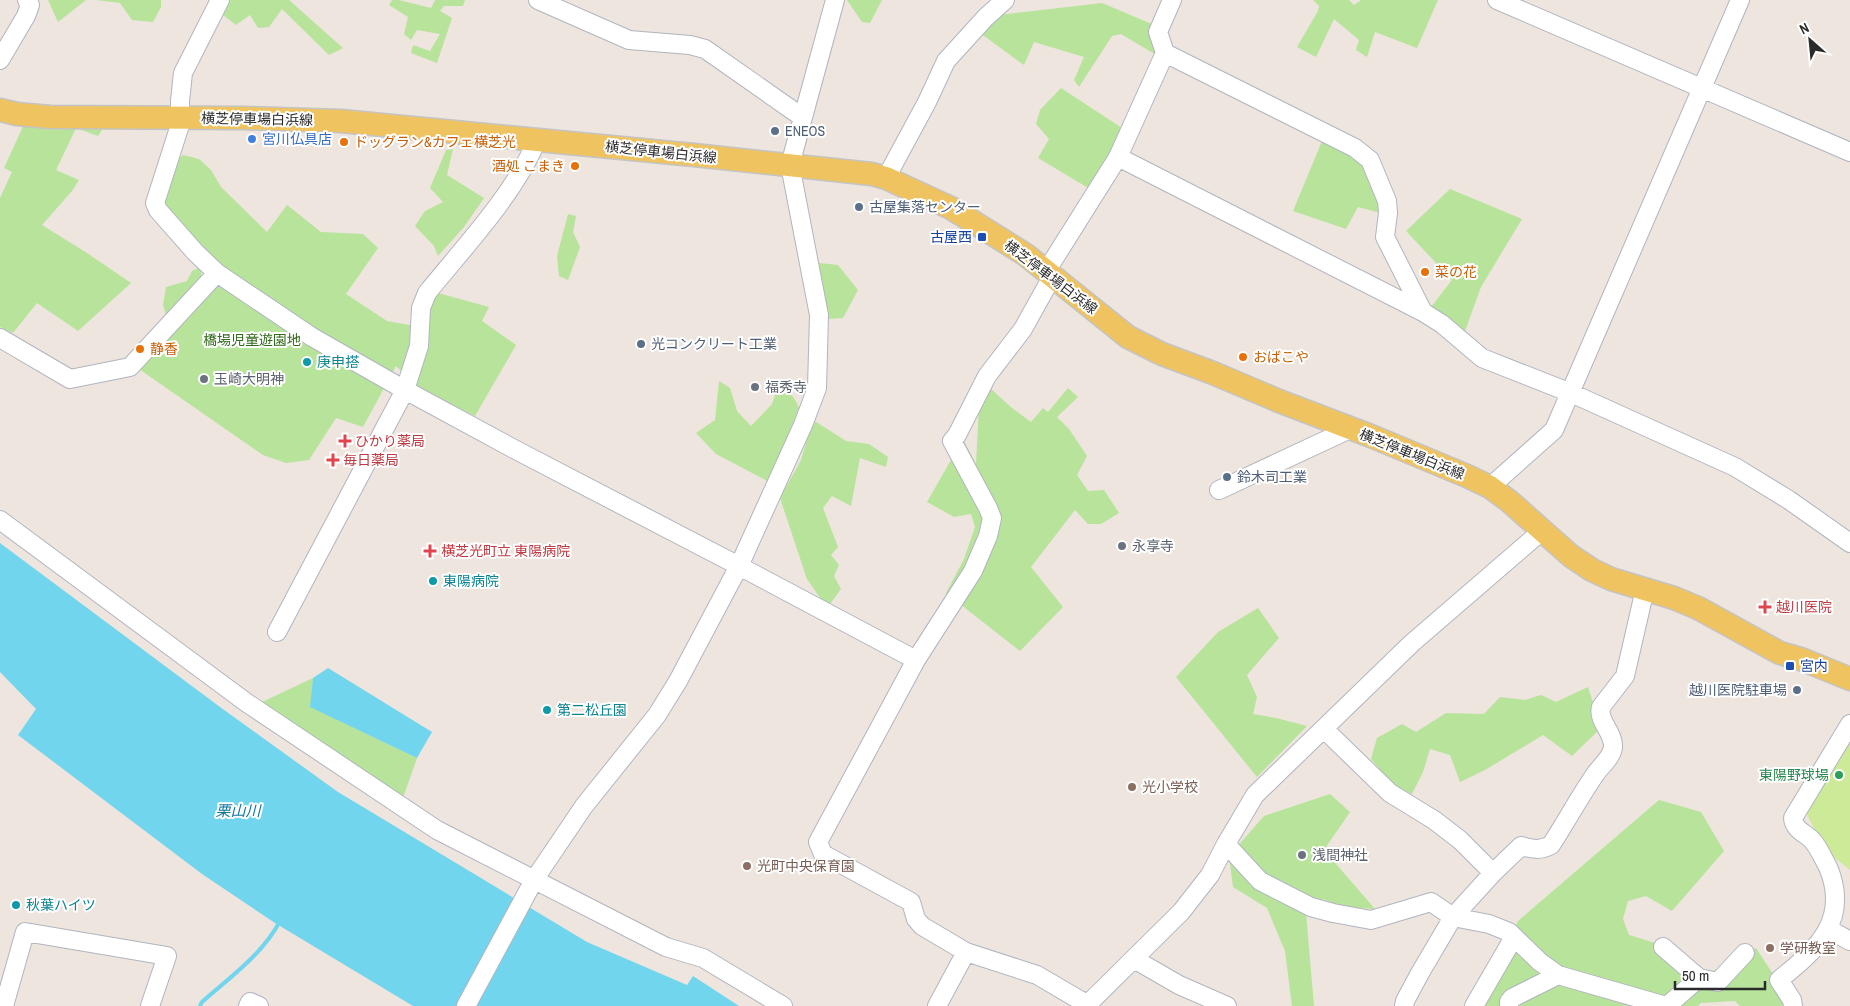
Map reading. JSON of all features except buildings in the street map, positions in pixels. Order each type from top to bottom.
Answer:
[{"type":"main road","name":"横芝停車場白浜線","points":[[0,110],[17,114],[50,117],[180,117],[341,121],[872,174],[886,178],[950,208],[1026,255],[1128,337],[1162,354],[1467,476],[1490,487],[1510,501],[1571,556],[1592,570],[1612,579],[1698,608],[1780,653],[1801,659],[1850,679]]},
{"type":"street","points":[[0,60],[26,16],[30,5],[28,0]]},
{"type":"street","points":[[220,0],[183,74],[180,125],[155,203],[158,210],[195,252],[217,273],[312,337],[405,390],[916,660]]},
{"type":"street","points":[[538,0],[628,40],[690,45],[705,49],[802,117]]},
{"type":"street","points":[[466,1006],[534,880],[584,806],[657,715],[678,681],[739,566],[803,425],[817,388],[819,314],[790,166],[835,0]]},
{"type":"street","points":[[886,178],[927,102],[946,61],[986,17],[1005,0]]},
{"type":"street","points":[[1172,0],[1158,32],[1165,53],[1118,157],[1050,273],[1023,329],[987,376],[957,435],[952,441],[992,518],[988,536],[973,571],[916,660],[818,842],[823,854],[911,902],[916,919],[922,926],[966,952],[1026,970],[1083,1002],[1091,1001],[1181,912],[1210,875],[1255,795],[1412,643],[1543,530]]},
{"type":"street","points":[[1498,0],[1850,152]]},
{"type":"street","points":[[1490,487],[1554,430],[1740,0]]},
{"type":"street","points":[[1165,53],[1355,148],[1370,160],[1387,201],[1388,213],[1385,237],[1423,312]]},
{"type":"street","points":[[277,632],[405,390],[419,346],[421,308],[427,293],[496,208],[529,158],[537,140]]},
{"type":"street","points":[[1118,157],[1423,312],[1442,324],[1482,358],[1571,393],[1735,467],[1788,500],[1850,543]]},
{"type":"street","points":[[0,338],[70,379],[130,367],[217,273]]},
{"type":"street","points":[[1219,490],[1350,429]]},
{"type":"street","points":[[0,520],[102,598],[247,703],[437,830],[666,947],[703,958],[782,1006]]},
{"type":"street","points":[[1407,1004],[1453,917],[1493,873],[1521,846],[1535,850],[1551,846],[1596,773],[1610,755],[1613,746],[1611,737],[1599,712],[1625,676],[1645,589]]},
{"type":"street","points":[[1793,1006],[1792,1000],[1779,979],[1810,956],[1830,930],[1835,920],[1838,900],[1834,878],[1812,840],[1799,830],[1793,822],[1793,818],[1850,724]]},
{"type":"street","points":[[1324,729],[1390,793],[1434,820],[1460,840],[1493,873]]},
{"type":"street","points":[[1226,844],[1260,881],[1311,907],[1342,916],[1371,920],[1431,902],[1453,917],[1489,924],[1509,932],[1540,962],[1558,975],[1667,1006],[1699,978]]},
{"type":"street","points":[[1830,930],[1850,941]]},
{"type":"street","points":[[4,1006],[25,932],[167,956],[150,1006]]},
{"type":"street","points":[[1474,1006],[1514,937]]},
{"type":"street","points":[[1663,947],[1699,978],[1718,982],[1744,953]]},
{"type":"street","points":[[937,1006],[966,952]]},
{"type":"street","points":[[1134,960],[1179,985],[1227,1006]]},
{"type":"street","points":[[1509,1006],[1512,998],[1558,975]]},
{"type":"street","points":[[248,1006],[250,1002],[259,1006]]},
{"type":"green space","points":[[48,0],[86,0],[58,22]]},
{"type":"green space","points":[[96,0],[161,0],[161,7],[153,22],[132,20],[120,3]]},
{"type":"green space","points":[[230,0],[289,0],[343,48],[329,55],[282,9],[269,27],[258,28],[250,15],[236,25],[223,15]]},
{"type":"green space","points":[[392,0],[431,8],[435,0],[465,0],[463,6],[444,6],[440,11],[452,18],[437,63],[411,53],[413,45],[430,51],[440,34],[417,30],[411,40],[404,34],[408,17],[389,5]]},
{"type":"green space","points":[[847,0],[882,0],[870,23],[862,22]]},
{"type":"green space","points":[[1313,0],[1349,0],[1354,5],[1361,0],[1438,0],[1417,48],[1375,32],[1367,57],[1356,50],[1359,40],[1334,19],[1316,57],[1297,47],[1318,11],[1319,6]]},
{"type":"green space","points":[[1102,3],[1154,25],[1158,56],[1121,34],[1112,36],[1079,87],[1074,80],[1084,57],[1034,42],[1024,65],[980,33],[998,15]]},
{"type":"green space","points":[[1061,88],[1125,130],[1090,189],[1038,158],[1049,139],[1036,124],[1040,110]]},
{"type":"green space","points":[[27,118],[107,122],[98,136],[76,128],[56,170],[79,180],[72,191],[42,225],[131,283],[78,331],[37,303],[13,333],[0,327],[0,198],[12,172],[4,168]]},
{"type":"green space","points":[[1322,141],[1362,161],[1384,214],[1358,207],[1346,229],[1293,211]]},
{"type":"green space","points":[[453,149],[447,175],[484,198],[464,227],[438,256],[434,246],[415,226],[425,211],[443,202],[430,188],[446,150]]},
{"type":"green space","name":"橋場児童遊園地","points":[[183,155],[199,159],[211,170],[221,187],[267,232],[287,205],[321,232],[363,234],[378,248],[346,294],[387,321],[426,328],[427,309],[438,293],[489,307],[482,321],[516,345],[475,416],[419,388],[396,366],[363,427],[336,418],[309,460],[286,463],[263,455],[139,369],[221,265],[159,200],[171,166]]},
{"type":"green space","points":[[1450,189],[1522,219],[1481,287],[1464,334],[1431,307],[1452,280],[1406,231]]},
{"type":"green space","points":[[568,214],[576,216],[573,232],[580,247],[568,280],[559,276],[557,256]]},
{"type":"green space","points":[[819,263],[838,265],[858,290],[843,318],[827,319]]},
{"type":"green space","points":[[201,267],[201,282],[166,315],[163,305],[166,287],[187,281],[192,271]]},
{"type":"green space","points":[[719,381],[730,388],[737,411],[751,426],[772,404],[777,389],[785,391],[793,397],[799,408],[769,482],[716,454],[696,433],[715,420]]},
{"type":"green space","points":[[990,388],[1031,422],[1043,408],[1048,412],[1068,388],[1078,397],[1057,417],[1069,429],[1087,456],[1077,475],[1088,491],[1104,490],[1119,513],[1101,524],[1088,524],[1075,510],[1031,567],[1063,607],[1020,651],[946,593],[964,559],[975,527],[971,514],[954,517],[927,502],[963,439],[976,464],[979,406]]},
{"type":"green space","points":[[813,420],[846,441],[869,444],[888,457],[886,467],[860,458],[851,506],[832,496],[823,508],[838,547],[831,555],[839,565],[834,576],[841,589],[827,608],[807,579],[780,498],[801,460]]},
{"type":"green space","points":[[1258,608],[1279,638],[1247,675],[1257,697],[1253,714],[1307,726],[1257,777],[1176,677],[1218,632]]},
{"type":"green space","points":[[313,678],[311,707],[417,758],[403,798],[260,703]]},
{"type":"green space","points":[[1588,687],[1601,728],[1572,756],[1543,735],[1485,770],[1460,782],[1450,755],[1430,749],[1423,772],[1412,794],[1394,786],[1371,759],[1377,738],[1402,724],[1416,732],[1446,713],[1484,714],[1500,697],[1525,700],[1541,695],[1556,702]]},
{"type":"green space","name":"東陽野球場","points":[[1850,737],[1850,870],[1824,849],[1807,814]]},
{"type":"green space","points":[[1330,794],[1350,812],[1324,850],[1375,909],[1344,907],[1323,899],[1306,913],[1314,1006],[1292,1006],[1285,951],[1267,908],[1233,887],[1229,856],[1264,816]]},
{"type":"green space","points":[[1659,800],[1701,812],[1724,851],[1672,911],[1646,896],[1628,901],[1623,919],[1629,935],[1655,943],[1689,984],[1756,948],[1794,1006],[1740,1006],[1735,1001],[1701,1003],[1698,1006],[1476,1006],[1518,921]]},
{"type":"water","name":"栗山川","points":[[0,543],[220,707],[338,792],[587,942],[687,985],[693,976],[739,1006],[413,1006],[275,923],[202,874],[18,735],[36,709],[0,672]]},
{"type":"water","points":[[328,668],[432,732],[417,758],[310,707],[313,678]]},
{"type":"waterway","points":[[200,1006],[202,1002],[255,955],[280,921]]},
{"type":"place","name":"ENEOS","points":[[775,131]]},
{"type":"place","name":"宮川仏具店","points":[[252,139]]},
{"type":"place","name":"ドッグラン&カフェ横芝光","points":[[344,142]]},
{"type":"place","name":"酒処 こまき","points":[[575,166]]},
{"type":"place","name":"古屋集落センター","points":[[859,207]]},
{"type":"place","name":"古屋西","points":[[982,237]]},
{"type":"place","name":"菜の花","points":[[1425,272]]},
{"type":"place","name":"光コンクリート工業","points":[[641,344]]},
{"type":"place","name":"静香","points":[[140,349]]},
{"type":"place","name":"おばこや","points":[[1243,357]]},
{"type":"place","name":"庚申搭","points":[[307,362]]},
{"type":"place","name":"玉崎大明神","points":[[204,379]]},
{"type":"place","name":"福秀寺","points":[[755,387]]},
{"type":"place","name":"ひかり薬局","points":[[345,441]]},
{"type":"place","name":"毎日薬局","points":[[333,460]]},
{"type":"place","name":"鈴木司工業","points":[[1227,477]]},
{"type":"place","name":"永享寺","points":[[1122,546]]},
{"type":"place","name":"横芝光町立 東陽病院","points":[[430,551]]},
{"type":"place","name":"東陽病院","points":[[433,581]]},
{"type":"place","name":"越川医院","points":[[1765,607]]},
{"type":"place","name":"宮内","points":[[1790,666]]},
{"type":"place","name":"越川医院駐車場","points":[[1797,690]]},
{"type":"place","name":"第二松丘園","points":[[547,710]]},
{"type":"place","name":"東陽野球場","points":[[1839,775]]},
{"type":"place","name":"光小学校","points":[[1132,787]]},
{"type":"place","name":"浅間神社","points":[[1302,855]]},
{"type":"place","name":"光町中央保育園","points":[[747,866]]},
{"type":"place","name":"秋葉ハイツ","points":[[16,905]]},
{"type":"place","name":"学研教室","points":[[1770,948]]}]
